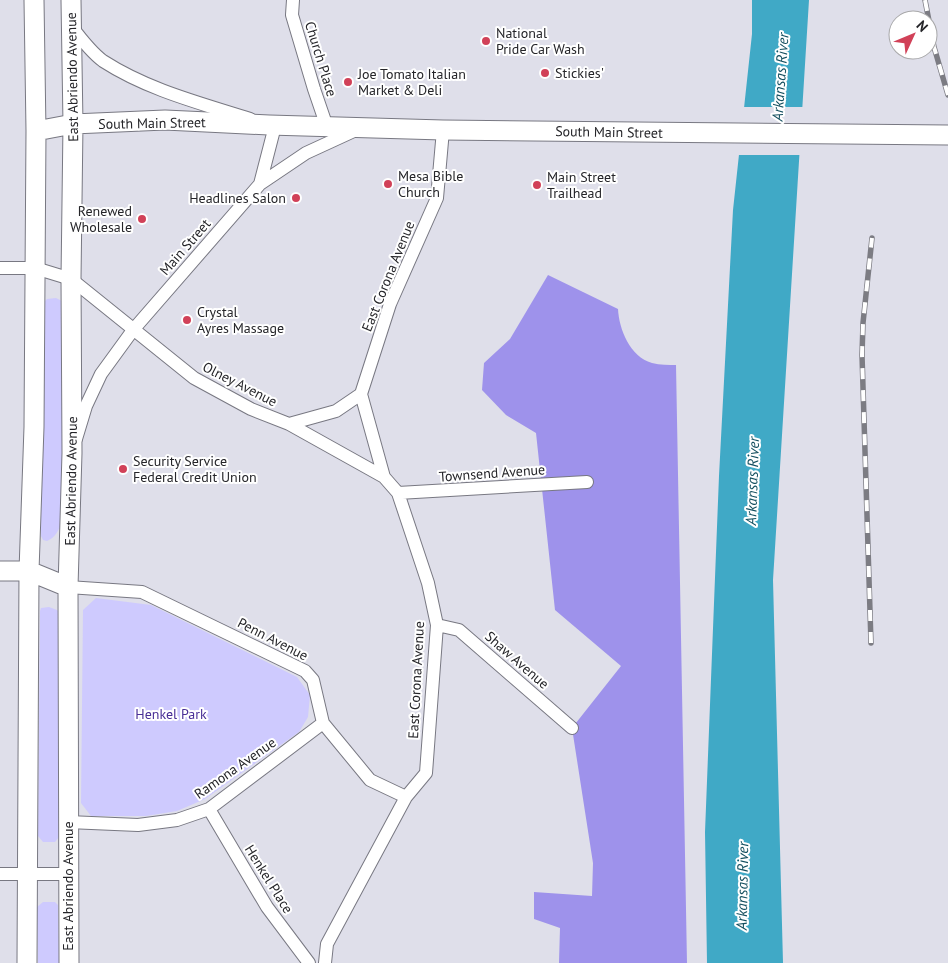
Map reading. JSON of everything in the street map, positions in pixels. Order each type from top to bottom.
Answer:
[{"type":"main road","points":[[27,963],[29,572],[34,427],[36,131],[34,0]]},
{"type":"main road","name":"East Abriendo Avenue","points":[[68,963],[68,587],[72,453],[70,279],[73,124],[71,0]]},
{"type":"main road","name":"South Main Street","points":[[36,131],[73,124],[165,120],[272,126],[443,130],[948,135]]},
{"type":"main road","points":[[0,571],[29,572],[68,587]]},
{"type":"street","name":"Church Place","points":[[293,0],[292,15],[327,127]]},
{"type":"street","name":"South Main Street","points":[[71,26],[84,44],[102,60],[155,89],[272,126]]},
{"type":"street","name":"Main Street","points":[[260,184],[272,126]]},
{"type":"street","name":"Main Street","points":[[133,330],[260,184],[306,153],[362,128]]},
{"type":"street","name":"East Corona Avenue","points":[[325,963],[327,944],[406,797],[426,773],[437,625],[428,583],[398,494],[384,477],[361,394],[390,304],[437,198],[443,130]]},
{"type":"street","name":"Olney Avenue","points":[[0,268],[35,268],[70,279],[194,378],[251,409],[289,424],[384,477]]},
{"type":"street","points":[[72,453],[86,406],[101,374],[133,330]]},
{"type":"street","points":[[289,424],[336,411],[361,394]]},
{"type":"street","name":"Townsend Avenue","points":[[398,494],[587,482]]},
{"type":"street","name":"Penn Avenue","points":[[68,587],[142,592],[305,671],[313,680],[323,723],[370,780],[406,797]]},
{"type":"street","name":"Shaw Avenue","points":[[437,625],[459,630],[572,728]]},
{"type":"street","name":"Ramona Avenue","points":[[68,822],[138,825],[177,820],[209,808],[323,723]]},
{"type":"street","name":"Henkel Place","points":[[209,808],[267,908],[309,963]]},
{"type":"street","points":[[0,874],[69,874]]},
{"type":"green space","points":[[56,298],[62,301],[62,520],[57,533],[47,541],[43,540],[41,536],[42,304],[47,299]]},
{"type":"green space","name":"Henkel Park","points":[[96,598],[151,605],[297,677],[310,695],[308,717],[299,732],[205,799],[177,811],[146,816],[91,816],[81,803],[83,610]]},
{"type":"green space","points":[[49,607],[57,610],[61,616],[59,837],[55,842],[43,842],[38,836],[40,611],[41,608]]},
{"type":"green space","points":[[43,902],[55,902],[58,905],[59,963],[38,963],[37,907]]},
{"type":"shaded area","points":[[548,275],[618,309],[623,333],[627,341],[632,349],[644,360],[655,364],[676,365],[687,963],[559,963],[560,928],[534,919],[534,892],[592,896],[593,863],[572,728],[621,666],[555,610],[536,433],[506,415],[482,390],[484,363],[510,339]]},
{"type":"water","name":"Arkansas River","points":[[752,0],[809,0],[773,580],[783,963],[707,963],[705,832],[719,476],[733,210],[752,34]]},
{"type":"pier","points":[[742,107],[805,107],[803,155],[736,155]]},
{"type":"railway","points":[[925,0],[934,47],[948,95]]},
{"type":"railway","points":[[871,643],[862,355],[863,323],[872,238]]},
{"type":"place","name":"National Pride Car Wash","points":[[486,41]]},
{"type":"place","name":"Stickies'","points":[[545,73]]},
{"type":"place","name":"Joe Tomato Italian Market & Deli","points":[[348,82]]},
{"type":"place","name":"Mesa Bible Church","points":[[388,184]]},
{"type":"place","name":"Main Street Trailhead","points":[[537,185]]},
{"type":"place","name":"Headlines Salon","points":[[296,198]]},
{"type":"place","name":"Renewed Wholesale","points":[[142,219]]},
{"type":"place","name":"Crystal Ayres Massage","points":[[187,320]]},
{"type":"place","name":"Security Service Federal Credit Union","points":[[123,469]]}]
